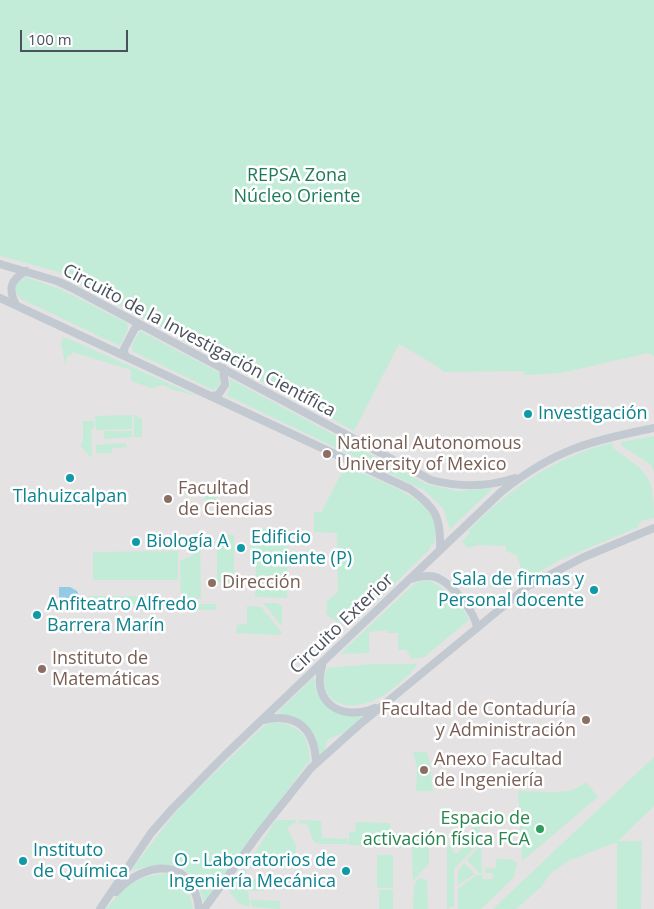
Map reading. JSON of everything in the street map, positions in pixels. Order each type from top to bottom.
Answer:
[{"type":"street","name":"Circuito de la Investigación Científica","points":[[0,264],[70,287],[431,480],[445,484],[484,485],[522,476]]},
{"type":"street","points":[[16,305],[10,287],[16,276],[26,271]]},
{"type":"street","points":[[0,298],[410,489],[434,510],[441,532],[440,549]]},
{"type":"street","points":[[125,356],[124,349],[134,328],[141,325]]},
{"type":"street","points":[[212,396],[218,395],[225,385],[223,368]]},
{"type":"street","name":"Circuito Exterior","points":[[101,907],[151,833],[225,755],[323,664],[501,492],[546,460],[578,446],[654,428]]},
{"type":"street","points":[[204,909],[260,832],[316,763],[382,706],[477,627],[542,577],[654,528]]},
{"type":"street","points":[[409,579],[430,576],[443,581],[468,606],[474,615],[477,627]]},
{"type":"street","points":[[323,664],[319,676],[320,690],[325,700],[334,708],[350,712],[369,711],[382,706]]},
{"type":"street","points":[[261,721],[285,717],[300,724],[312,740],[316,763]]},
{"type":"street","points":[[101,907],[137,874],[169,868],[186,877],[195,889],[199,909]]},
{"type":"shaded area","name":"National Autonomous University of Mexico","points":[[0,0],[654,0],[654,909],[0,909]]},
{"type":"green space","name":"REPSA Zona Núcleo Oriente","points":[[0,0],[654,0],[654,356],[648,353],[561,373],[524,375],[523,371],[444,372],[399,344],[354,431],[59,272],[0,256]]},
{"type":"green space","points":[[26,277],[60,289],[127,323],[128,329],[120,346],[21,299],[16,293],[16,286],[19,281]]},
{"type":"green space","points":[[140,331],[220,373],[221,379],[218,387],[213,390],[134,352],[131,347]]},
{"type":"green space","points":[[63,338],[67,338],[197,396],[163,385],[151,388],[131,381],[131,370],[73,352],[72,355],[68,355],[65,364],[61,343]]},
{"type":"green space","points":[[230,379],[426,484],[457,491],[493,488],[450,529],[443,508],[424,490],[226,395],[230,388]]},
{"type":"green space","points":[[132,415],[132,429],[96,430],[95,416]]},
{"type":"green space","points":[[134,415],[142,419],[142,437],[134,437]]},
{"type":"green space","points":[[83,421],[94,421],[94,429],[91,429],[92,458],[82,448]]},
{"type":"green space","points":[[104,431],[132,431],[132,437],[104,439]]},
{"type":"green space","points":[[654,436],[654,472],[651,465],[622,446],[621,442]]},
{"type":"green space","points":[[126,443],[127,447],[112,448],[112,453],[96,453],[96,445]]},
{"type":"green space","points":[[612,443],[613,448],[641,469],[650,483],[654,503],[654,518],[641,521],[638,527],[560,560],[519,583],[514,578],[522,571],[517,555],[506,551],[506,546],[478,545],[467,548],[462,541],[470,533],[468,531],[484,516],[516,488],[534,476],[571,457]]},
{"type":"green space","points":[[345,466],[406,493],[426,509],[432,517],[436,530],[434,544],[431,544],[430,549],[355,622],[343,624],[326,614],[327,601],[338,592],[337,533],[314,532],[314,511],[321,513]]},
{"type":"green space","points":[[220,486],[220,495],[217,495],[215,500],[205,501],[205,487]]},
{"type":"green space","points":[[251,528],[288,529],[287,598],[255,597],[256,561],[250,561]]},
{"type":"green space","points":[[197,532],[200,532],[201,599],[181,599],[180,561],[191,556]]},
{"type":"green space","points":[[217,535],[234,535],[234,588],[225,588],[225,583],[217,583]]},
{"type":"green space","points":[[178,551],[178,580],[93,580],[93,552]]},
{"type":"green space","points":[[427,580],[452,596],[469,620],[424,657],[412,659],[406,650],[398,650],[398,633],[387,633],[387,630],[369,632],[369,653],[340,654],[415,583]]},
{"type":"green space","points":[[89,596],[146,596],[146,607],[89,607]]},
{"type":"green space","points":[[263,603],[277,603],[282,606],[282,626]]},
{"type":"green space","points":[[170,604],[216,604],[216,610],[170,609]]},
{"type":"green space","points":[[247,606],[261,607],[282,633],[279,635],[236,633],[237,625],[247,624]]},
{"type":"green space","points":[[52,621],[86,621],[86,629],[52,624]]},
{"type":"green space","points":[[373,664],[417,664],[397,685],[379,698],[364,704],[340,704],[328,694],[324,681],[328,668]]},
{"type":"green space","points":[[314,677],[316,689],[325,705],[339,712],[369,714],[345,732],[328,739],[324,752],[320,755],[312,731],[302,721],[277,713]]},
{"type":"green space","points":[[276,722],[291,726],[302,733],[308,744],[310,760],[204,903],[199,888],[186,871],[168,865],[131,870],[183,803],[265,725]]},
{"type":"green space","points":[[413,752],[426,752],[429,759],[433,791],[416,791],[417,768]]},
{"type":"green space","points":[[654,757],[654,806],[618,841],[642,841],[641,909],[617,909],[617,842],[568,861],[551,873],[541,887],[516,909],[493,909]]},
{"type":"green space","name":"Espacio de activación física FCA","points":[[586,782],[598,797],[522,861],[518,791],[572,790]]},
{"type":"green space","points":[[276,820],[296,820],[287,828],[296,845],[296,868],[246,868],[246,891],[248,891],[250,907],[238,903],[227,888],[247,865]]},
{"type":"green space","points":[[299,820],[321,821],[322,838],[348,839],[348,844],[320,844],[314,842],[307,824],[299,823]]},
{"type":"green space","points":[[473,821],[480,821],[480,842],[454,869],[454,906],[447,909],[447,845],[452,845],[453,853],[458,853],[473,835]]},
{"type":"green space","points":[[356,822],[390,823],[390,847],[349,845],[349,832],[355,832]]},
{"type":"green space","points":[[481,845],[482,873],[480,873],[467,860]]},
{"type":"green space","points":[[412,847],[429,847],[429,863],[413,881]]},
{"type":"green space","points":[[377,855],[393,855],[393,888],[377,888]]},
{"type":"green space","points":[[496,859],[510,859],[517,862],[514,877],[481,909],[458,909],[458,889],[476,875],[482,875],[483,879],[493,879],[493,873],[485,873],[485,869],[496,868]]},
{"type":"green space","points":[[464,863],[475,874],[458,885],[458,871]]},
{"type":"green space","points":[[168,873],[185,888],[193,909],[106,909],[132,883],[157,874]]},
{"type":"green space","points":[[419,878],[427,880],[428,909],[413,909],[414,885]]},
{"type":"green space","points":[[248,879],[264,879],[264,891],[249,891]]},
{"type":"green space","points":[[379,890],[393,890],[393,909],[379,909]]},
{"type":"green space","points":[[250,900],[280,901],[280,909],[252,907]]},
{"type":"water","points":[[59,587],[70,587],[77,591],[80,598],[74,608],[59,610]]},
{"type":"place","name":"Investigación","points":[[528,414]]},
{"type":"place","name":"National Autonomous University of Mexico","points":[[327,454]]},
{"type":"place","name":"Tlahuizcalpan","points":[[70,478]]},
{"type":"place","name":"Facultad de Ciencias","points":[[168,499]]},
{"type":"place","name":"Biología A","points":[[136,542]]},
{"type":"place","name":"Edificio Poniente (P)","points":[[241,548]]},
{"type":"place","name":"Dirección","points":[[212,583]]},
{"type":"place","name":"Sala de firmas y Personal docente","points":[[594,590]]},
{"type":"place","name":"Anfiteatro Alfredo Barrera Marín","points":[[37,615]]},
{"type":"place","name":"Instituto de Matemáticas","points":[[42,669]]},
{"type":"place","name":"Facultad de Contaduría y Administración","points":[[586,720]]},
{"type":"place","name":"Anexo Facultad de Ingeniería","points":[[424,770]]},
{"type":"place","name":"Espacio de activación física FCA","points":[[540,829]]},
{"type":"place","name":"Instituto de Química","points":[[23,861]]},
{"type":"place","name":"O - Laboratorios de Ingeniería Mecánica","points":[[346,871]]}]
